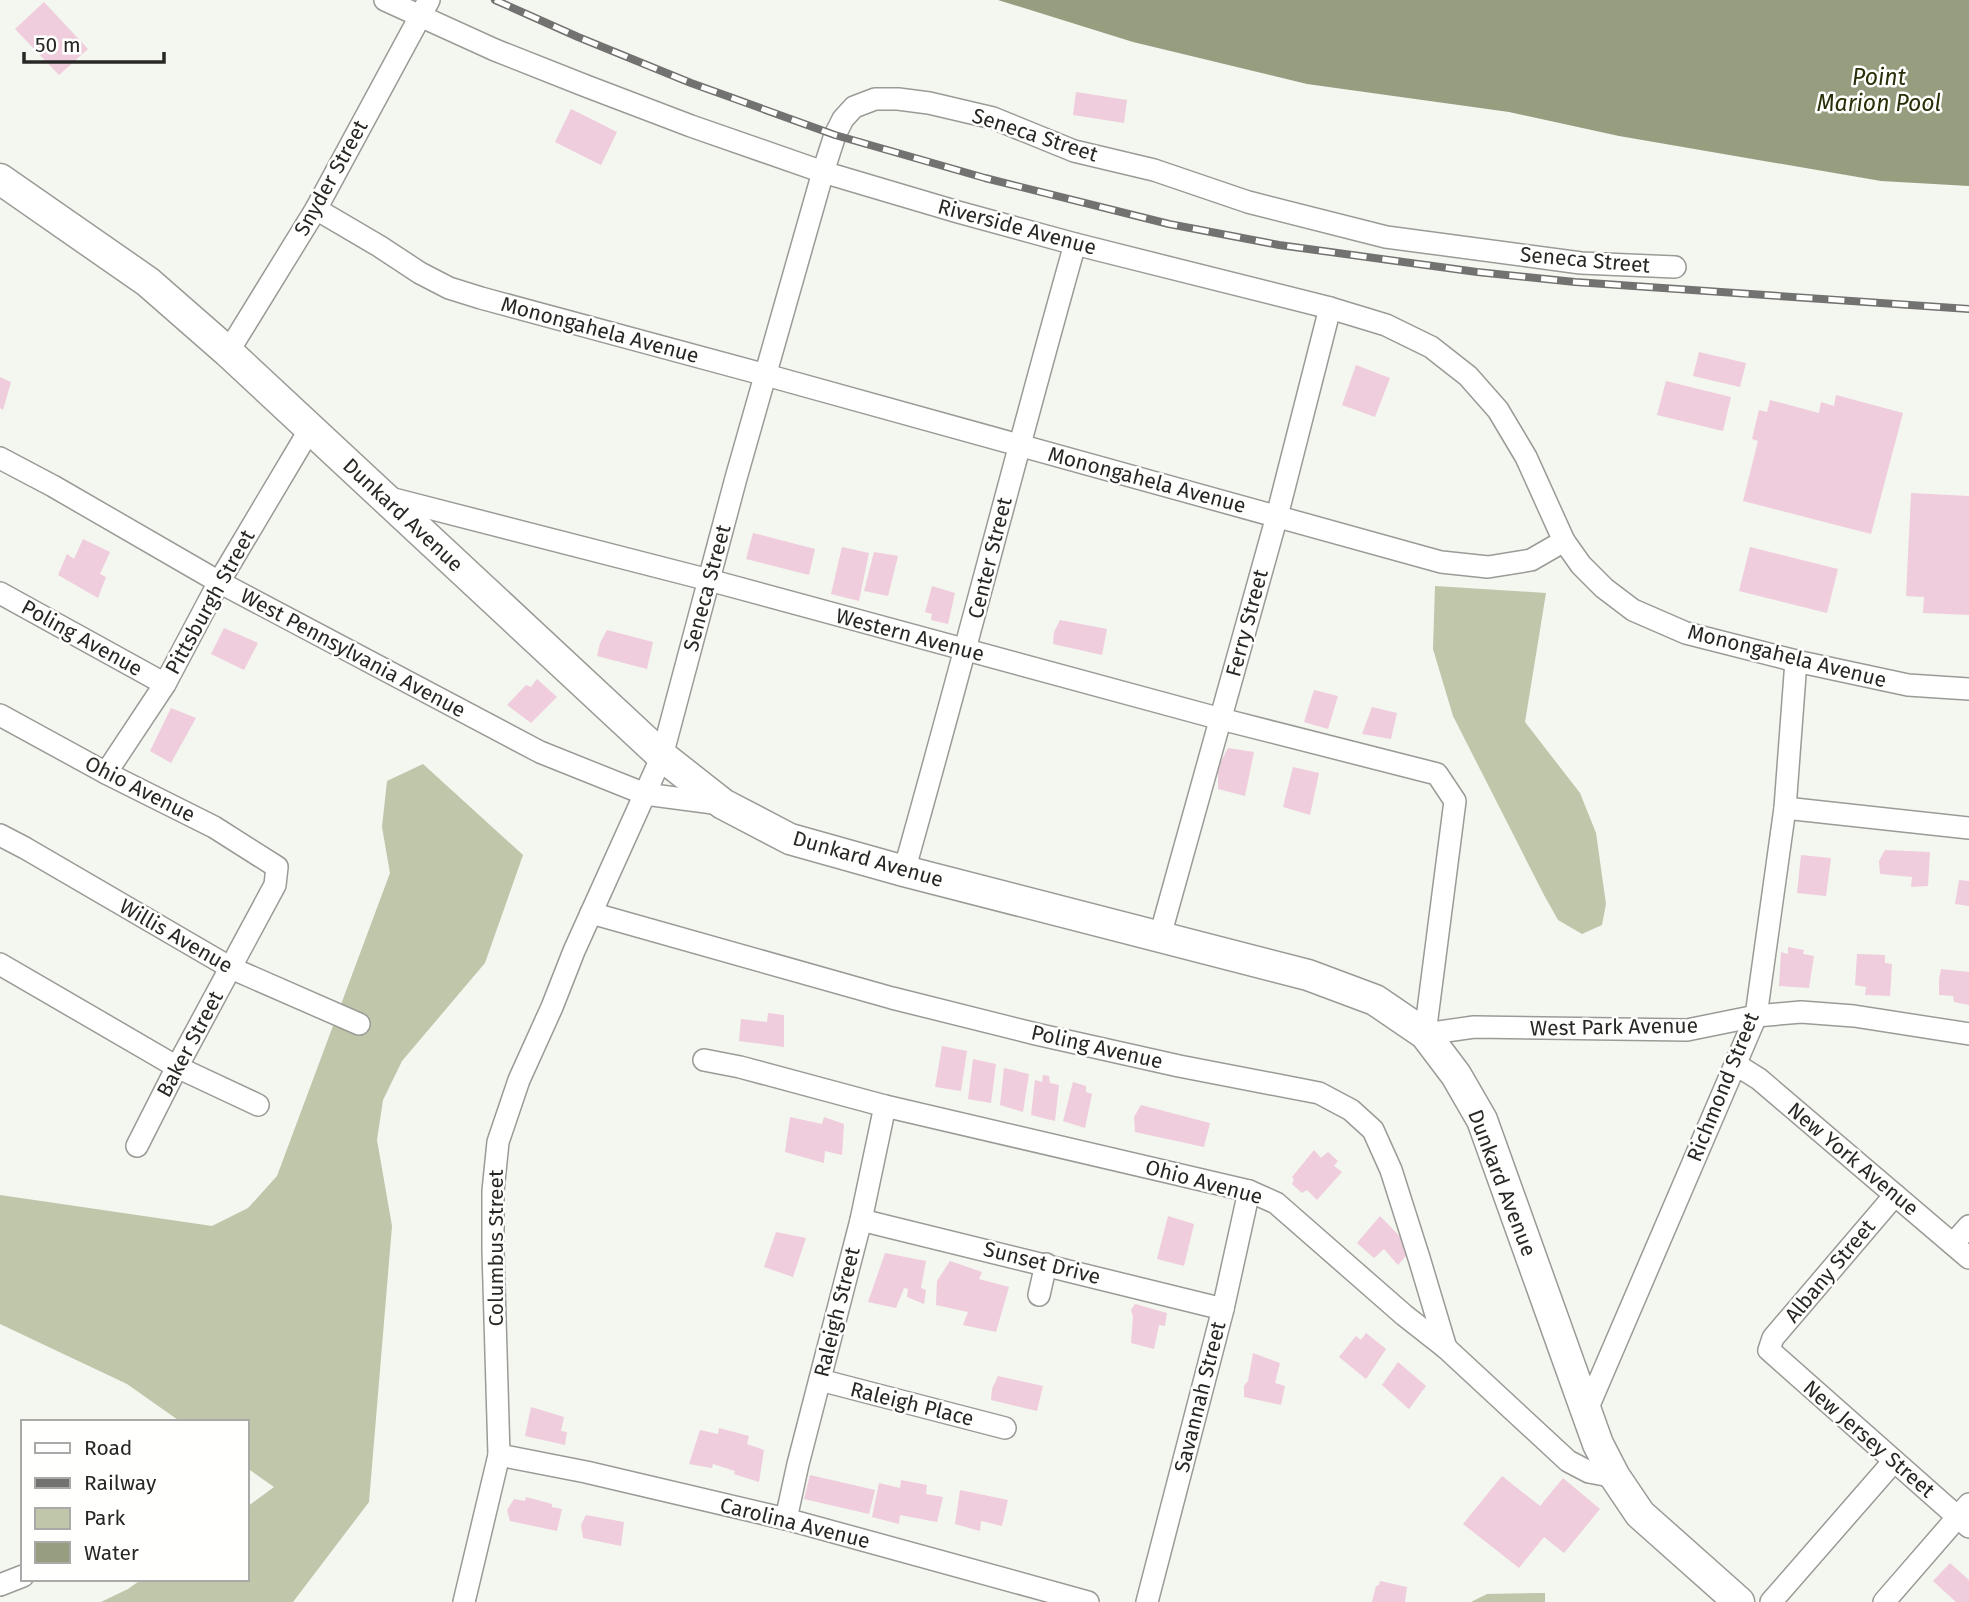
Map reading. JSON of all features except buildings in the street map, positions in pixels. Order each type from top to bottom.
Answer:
[{"type":"main road","name":"Dunkard Avenue","points":[[0,179],[148,282],[228,352],[662,757],[723,804],[790,839],[1308,975],[1375,1000],[1425,1034],[1456,1075],[1482,1120],[1586,1412],[1615,1477],[1640,1514],[1739,1602]]},
{"type":"street","name":"Riverside Avenue","points":[[385,0],[424,7],[495,50],[691,126],[822,172],[1075,244],[1386,325],[1431,347],[1468,376],[1498,410],[1526,457],[1564,541]]},
{"type":"street","name":"Snyder Street","points":[[228,352],[316,209],[424,7]]},
{"type":"street","name":"Seneca Street","points":[[662,757],[822,172],[835,135],[843,119],[854,107],[875,99],[898,99],[929,103],[993,118],[1074,150],[1154,170],[1248,202],[1386,237],[1581,263],[1675,267]]},
{"type":"street","name":"Monongahela Avenue","points":[[316,209],[420,273],[449,288],[481,298],[1441,562],[1488,567],[1531,561],[1564,541],[1581,565],[1633,610],[1686,634],[1908,685],[1969,689]]},
{"type":"street","name":"Center Street","points":[[904,871],[1075,244]]},
{"type":"street","name":"Ferry Street","points":[[1160,936],[1277,516],[1329,308]]},
{"type":"street","name":"Pittsburgh Street","points":[[106,773],[165,684],[219,582],[310,429]]},
{"type":"street","name":"West Pennsylvania Avenue","points":[[0,458],[219,582],[540,752],[645,794],[723,804]]},
{"type":"street","name":"Western Avenue","points":[[383,496],[1437,774],[1455,801],[1425,1034]]},
{"type":"street","name":"Poling Avenue","points":[[0,593],[165,684]]},
{"type":"street","name":"Richmond Street","points":[[1586,1412],[1756,1016],[1784,808],[1796,661]]},
{"type":"street","name":"Ohio Avenue","points":[[0,715],[106,773],[214,827],[277,867]]},
{"type":"street","name":"Columbus Street","points":[[464,1602],[499,1455],[493,1250],[493,1191],[498,1142],[519,1080],[662,757]]},
{"type":"street","points":[[1784,808],[1969,828]]},
{"type":"street","name":"Willis Avenue","points":[[0,835],[231,968],[359,1024]]},
{"type":"street","name":"Baker Street","points":[[137,1146],[275,885],[277,867]]},
{"type":"street","name":"Poling Avenue","points":[[591,913],[905,1001],[1036,1034],[1318,1093],[1351,1110],[1373,1130],[1391,1170],[1446,1348]]},
{"type":"street","points":[[0,964],[177,1067],[258,1105]]},
{"type":"street","name":"West Park Avenue","points":[[1425,1034],[1474,1027],[1687,1030],[1756,1016],[1801,1012],[1854,1016],[1969,1034]]},
{"type":"street","name":"Ohio Avenue","points":[[704,1060],[1250,1191],[1276,1203],[1404,1315],[1446,1348],[1568,1461],[1589,1472],[1615,1477]]},
{"type":"street","name":"New York Avenue","points":[[1735,1064],[1759,1079],[1961,1251]]},
{"type":"street","name":"Raleigh Street","points":[[786,1518],[861,1220],[885,1105]]},
{"type":"street","name":"Savannah Street","points":[[1147,1602],[1223,1308],[1250,1191]]},
{"type":"street","name":"Albany Street","points":[[1769,1350],[1773,1338],[1895,1195]]},
{"type":"street","name":"Sunset Drive","points":[[861,1220],[1223,1308]]},
{"type":"street","points":[[1961,1251],[1969,1226]]},
{"type":"street","points":[[1039,1295],[1046,1264]]},
{"type":"street","name":"New Jersey Street","points":[[1769,1350],[1894,1461],[1965,1516]]},
{"type":"street","name":"Raleigh Place","points":[[820,1380],[1005,1427]]},
{"type":"street","name":"Carolina Avenue","points":[[499,1455],[786,1518],[1088,1602]]},
{"type":"street","points":[[1771,1602],[1894,1461]]},
{"type":"street","points":[[1884,1602],[1965,1516]]},
{"type":"street","points":[[0,1585],[21,1577]]},
{"type":"green space","points":[[1435,586],[1546,593],[1525,722],[1580,793],[1596,833],[1606,904],[1602,925],[1582,934],[1558,920],[1453,716],[1433,649]]},
{"type":"green space","points":[[423,764],[523,855],[485,963],[402,1061],[383,1100],[377,1140],[392,1226],[369,1502],[293,1602],[101,1602],[139,1581],[248,1581],[248,1506],[274,1487],[248,1469],[248,1420],[178,1420],[127,1384],[0,1324],[0,1195],[212,1226],[248,1208],[277,1176],[390,873],[382,827],[387,781]]},
{"type":"green space","points":[[1545,1593],[1545,1602],[1471,1602],[1487,1594]]},
{"type":"water","name":"Point Marion Pool","points":[[998,0],[1969,0],[1969,186],[1881,181],[1619,136],[1509,112],[1307,84],[1133,42]]},
{"type":"railway","points":[[495,0],[691,83],[835,135],[985,178],[1169,224],[1279,245],[1477,272],[1575,282],[1969,309]]}]
